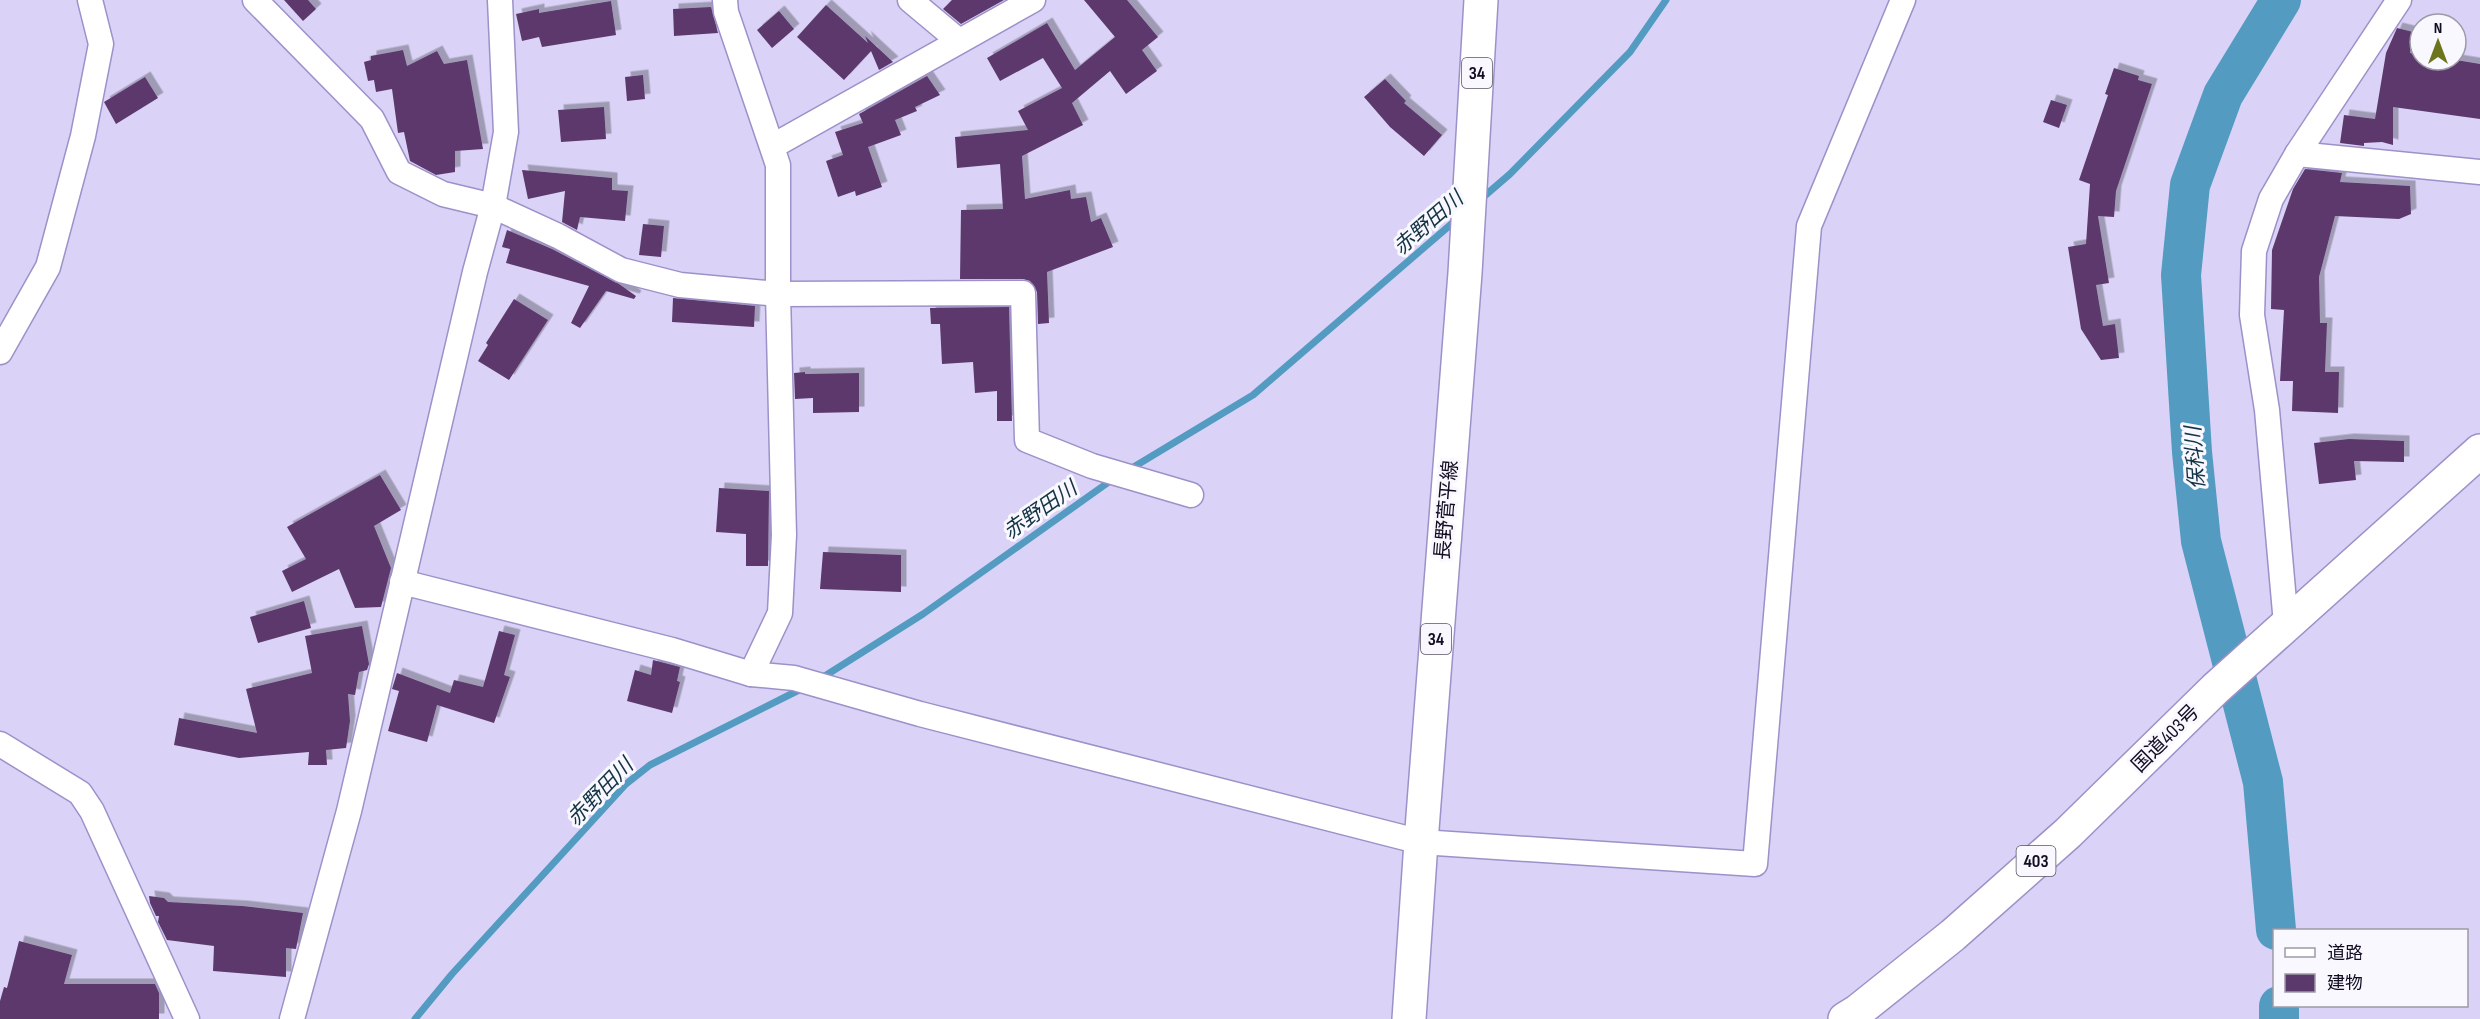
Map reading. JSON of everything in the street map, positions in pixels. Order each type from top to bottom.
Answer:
[{"type":"main road","name":"長野菅平線","points":[[1410,1019],[1420,842],[1466,259],[1481,0]]},
{"type":"main road","name":"国道403号","points":[[1845,1019],[1953,935],[2068,833],[2215,689],[2480,451]]},
{"type":"street","points":[[0,352],[48,267],[83,136],[101,44],[90,0]]},
{"type":"street","points":[[255,0],[372,119],[399,172],[443,194],[493,206],[558,236],[621,270],[680,285],[778,294],[1023,293],[1027,440],[1092,466],[1191,495]]},
{"type":"street","points":[[292,1019],[349,811],[493,206],[506,132],[500,0]]},
{"type":"street","points":[[725,0],[726,12],[778,165],[778,294],[784,535],[780,613],[751,674]]},
{"type":"street","points":[[910,0],[959,41]]},
{"type":"street","points":[[773,146],[1033,0]]},
{"type":"street","points":[[402,582],[672,650],[751,674],[794,678],[920,714],[1420,842],[1755,864],[1809,226],[1903,0]]},
{"type":"street","points":[[2283,626],[2267,410],[2252,315],[2254,250],[2271,199],[2297,154],[2399,0]]},
{"type":"street","points":[[2297,154],[2480,172]]},
{"type":"street","points":[[0,744],[80,793],[188,1019]]},
{"type":"building","points":[[284,0],[308,0],[316,9],[303,21]]},
{"type":"building","points":[[952,0],[1004,0],[961,24],[943,9]]},
{"type":"building","points":[[1084,0],[1127,0],[1158,37],[1142,50],[1157,71],[1126,94],[1110,71],[1072,103],[1083,125],[1022,156],[1025,199],[1070,190],[1071,199],[1086,197],[1091,222],[1101,218],[1113,247],[1047,272],[1049,323],[1038,324],[1037,292],[1030,281],[960,279],[961,210],[1003,209],[1000,164],[957,168],[955,137],[1028,130],[1018,111],[1062,88],[1043,58],[1000,81],[987,58],[1047,23],[1075,70],[1115,37]]},
{"type":"building","points":[[611,1],[616,35],[542,47],[539,37],[522,41],[516,14],[539,9],[539,13]]},
{"type":"building","points":[[826,5],[893,62],[879,70],[871,51],[844,80],[797,37]]},
{"type":"building","points":[[711,7],[718,33],[674,36],[673,9]]},
{"type":"building","points":[[779,11],[794,29],[772,48],[757,30]]},
{"type":"building","points":[[2397,28],[2408,31],[2408,72],[2468,72],[2468,62],[2480,64],[2480,119],[2393,107],[2393,145],[2382,142],[2364,143],[2364,146],[2340,143],[2344,115],[2375,119],[2386,53]]},
{"type":"building","points":[[403,50],[407,66],[437,51],[444,64],[467,60],[483,149],[455,151],[455,172],[436,175],[410,161],[404,132],[398,133],[392,89],[376,92],[374,80],[368,81],[364,62],[371,60],[371,56]]},
{"type":"building","points":[[2114,68],[2139,76],[2138,80],[2152,84],[2116,191],[2114,217],[2098,216],[2109,283],[2096,285],[2103,326],[2115,324],[2119,358],[2101,360],[2081,329],[2068,247],[2086,244],[2090,184],[2079,180],[2108,95],[2105,94]]},
{"type":"building","points":[[643,75],[645,99],[627,101],[625,77]]},
{"type":"building","points":[[927,76],[940,95],[915,107],[917,111],[895,120],[901,135],[868,147],[882,187],[856,196],[855,191],[838,197],[826,161],[843,155],[835,132],[863,123],[859,114]]},
{"type":"building","points":[[145,77],[158,98],[116,124],[104,102]]},
{"type":"building","points":[[1385,79],[1406,101],[1404,103],[1442,135],[1424,156],[1390,127],[1364,97]]},
{"type":"building","points":[[2051,100],[2067,105],[2059,128],[2043,122]]},
{"type":"building","points":[[604,107],[606,139],[561,142],[558,110]]},
{"type":"building","points":[[2305,169],[2342,173],[2340,182],[2410,186],[2411,214],[2399,219],[2335,216],[2319,277],[2320,323],[2327,323],[2325,372],[2339,372],[2338,413],[2292,411],[2293,381],[2280,381],[2284,310],[2271,309],[2272,250],[2293,189]]},
{"type":"building","points":[[522,170],[612,178],[612,190],[628,191],[625,221],[580,217],[577,230],[562,222],[565,191],[528,199]]},
{"type":"building","points":[[643,224],[664,226],[661,257],[639,255]]},
{"type":"building","points":[[507,230],[552,249],[619,284],[636,296],[634,299],[606,291],[580,328],[571,323],[589,286],[506,263],[510,249],[502,247]]},
{"type":"building","points":[[673,298],[755,306],[754,327],[672,322]]},
{"type":"building","points":[[514,299],[548,320],[509,380],[478,361],[488,345],[486,343]]},
{"type":"building","points":[[1009,307],[1012,421],[997,421],[997,391],[975,393],[973,362],[942,364],[940,324],[931,324],[930,308]]},
{"type":"building","points":[[805,372],[805,374],[859,373],[859,412],[813,413],[813,398],[795,399],[794,373]]},
{"type":"building","points":[[2349,439],[2404,441],[2404,462],[2354,461],[2356,480],[2319,484],[2314,443]]},
{"type":"building","points":[[380,475],[401,510],[374,526],[391,568],[381,607],[355,608],[339,569],[292,592],[282,571],[306,559],[287,527]]},
{"type":"building","points":[[719,488],[769,491],[768,566],[746,566],[746,534],[716,532]]},
{"type":"building","points":[[823,552],[901,555],[901,592],[820,589]]},
{"type":"building","points":[[304,601],[311,628],[258,643],[250,617]]},
{"type":"building","points":[[362,626],[369,664],[367,670],[359,672],[355,695],[348,694],[350,721],[346,748],[326,750],[327,765],[308,765],[309,752],[239,758],[174,745],[179,718],[257,733],[246,689],[312,673],[305,636]]},
{"type":"building","points":[[499,631],[515,635],[504,675],[510,677],[494,723],[437,705],[427,742],[388,731],[399,691],[392,689],[397,673],[450,693],[454,680],[483,687]]},
{"type":"building","points":[[653,660],[680,667],[677,681],[680,682],[672,713],[627,701],[635,670],[651,675]]},
{"type":"building","points":[[149,896],[164,898],[168,902],[242,906],[303,913],[296,949],[286,948],[286,977],[213,971],[214,946],[167,940]]},
{"type":"building","points":[[19,941],[72,955],[64,984],[155,984],[159,993],[159,1019],[0,1019],[0,1001],[4,987],[7,988]]},
{"type":"waterway","name":"赤野田川","points":[[1481,199],[1510,174],[1630,52],[1666,0]]},
{"type":"waterway","name":"保科川","points":[[2276,929],[2263,782],[2201,541],[2192,452],[2181,275],[2190,185],[2223,95],[2281,0]]},
{"type":"waterway","name":"赤野田川","points":[[1127,471],[1253,395],[1456,220]]},
{"type":"waterway","name":"赤野田川","points":[[820,679],[923,614],[1113,479]]},
{"type":"waterway","name":"赤野田川","points":[[415,1019],[452,974],[626,784],[650,765],[805,687]]},
{"type":"waterway","name":"保科川","points":[[2279,1007],[2279,1019]]}]
